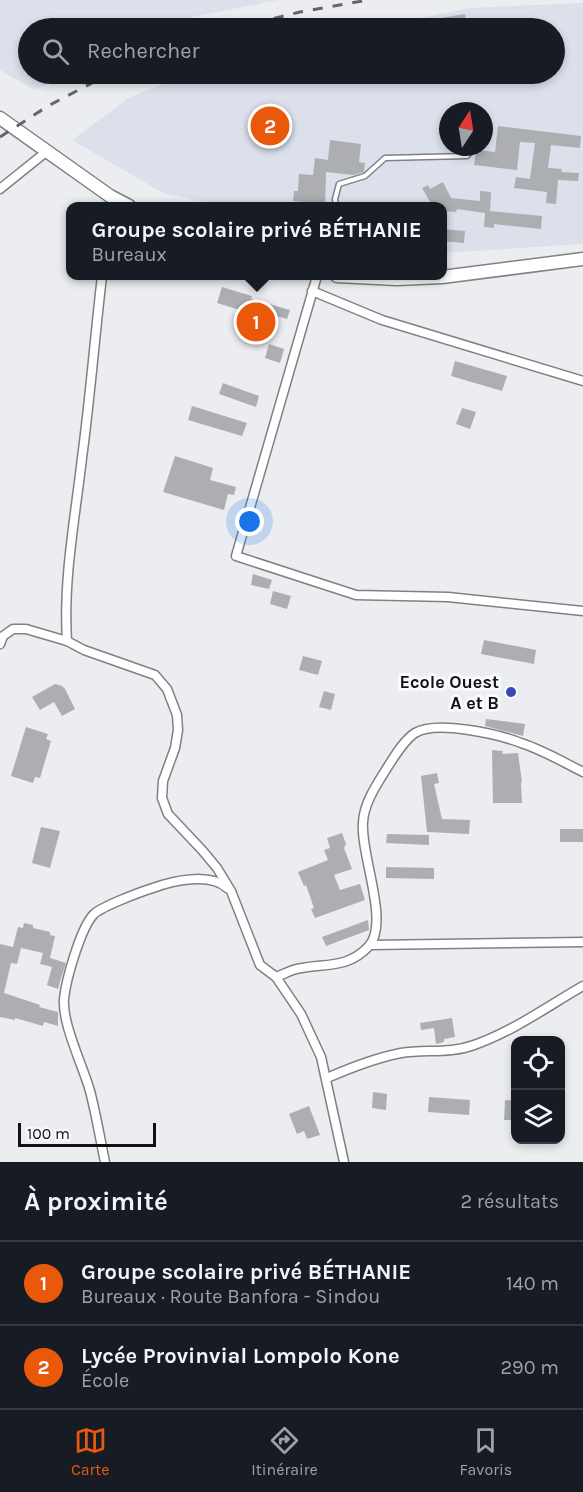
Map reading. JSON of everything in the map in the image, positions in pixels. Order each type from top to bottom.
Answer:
[{"type":"main road","points":[[0,118],[109,201]]},
{"type":"main road","points":[[447,276],[527,268],[583,259]]},
{"type":"street","points":[[0,189],[46,152]]},
{"type":"street","points":[[67,641],[66,595],[69,557],[102,280]]},
{"type":"street","points":[[316,280],[236,556],[356,595],[448,597],[583,611]]},
{"type":"street","points":[[312,291],[382,320],[583,381]]},
{"type":"street","points":[[0,644],[3,636],[13,629],[26,629],[67,641],[84,650],[155,675],[167,689],[177,716],[178,730],[175,748],[163,781],[162,798],[168,814],[202,850],[231,891],[260,965],[276,977],[301,1014],[321,1058],[327,1078],[344,1162]]},
{"type":"street","points":[[276,977],[294,970],[342,964],[356,957],[370,945],[377,929],[363,821],[367,805],[378,782],[395,756],[414,734],[428,728],[444,726],[520,742],[583,772]]},
{"type":"street","points":[[105,1162],[90,1092],[68,1024],[64,1000],[76,950],[84,930],[96,912],[165,883],[207,880],[223,884],[231,891]]},
{"type":"street","points":[[370,945],[583,942]]},
{"type":"street","points":[[327,1078],[367,1062],[402,1053],[456,1050],[474,1046],[527,1019],[583,986]]},
{"type":"lane","points":[[335,202],[339,184],[365,176],[385,158],[467,156]]},
{"type":"shaded area","points":[[0,0],[278,0],[190,18],[18,18],[18,81],[0,70]]},
{"type":"shaded area","points":[[583,3],[583,244],[447,253],[447,202],[205,202],[163,193],[72,140],[130,97],[164,84],[565,84],[565,18],[420,18],[471,8]]},
{"type":"shaded area","points":[[24,84],[47,84],[34,90]]},
{"type":"building","points":[[465,14],[466,18],[441,18]]},
{"type":"building","points":[[498,126],[581,136],[580,148],[551,145],[548,168],[562,169],[561,172],[579,173],[578,181],[558,180],[556,204],[546,203],[547,192],[514,188],[516,177],[530,179],[535,143],[520,142],[517,170],[474,165],[476,156],[493,156],[493,152],[495,152]]},
{"type":"building","points":[[330,140],[361,144],[359,162],[365,163],[364,172],[354,175],[326,172],[325,202],[293,201],[294,191],[298,191],[299,174],[313,175],[315,158],[328,160]]},
{"type":"building","points":[[443,182],[451,198],[480,201],[480,191],[491,192],[490,211],[542,216],[541,229],[494,224],[494,228],[484,227],[485,213],[457,209],[456,212],[447,211],[447,202],[430,202],[422,188],[428,185],[430,189]]},
{"type":"building","points":[[447,229],[465,231],[464,243],[447,241]]},
{"type":"building","points":[[222,287],[252,296],[251,299],[290,310],[287,319],[248,308],[247,312],[217,303]]},
{"type":"building","points":[[269,344],[284,349],[280,363],[265,358]]},
{"type":"building","points":[[455,361],[507,376],[502,391],[451,376]]},
{"type":"building","points":[[223,383],[259,396],[256,407],[219,394]]},
{"type":"building","points":[[192,406],[247,423],[242,436],[188,420]]},
{"type":"building","points":[[462,408],[476,412],[470,429],[456,424]]},
{"type":"building","points":[[175,456],[213,468],[210,480],[236,487],[234,495],[228,494],[224,510],[163,492]]},
{"type":"building","points":[[253,574],[272,580],[269,589],[251,585]]},
{"type":"building","points":[[273,591],[291,596],[287,609],[270,604]]},
{"type":"building","points":[[484,640],[536,650],[534,664],[481,654]]},
{"type":"building","points":[[303,656],[322,661],[318,675],[299,670]]},
{"type":"building","points":[[55,684],[65,689],[75,709],[62,716],[54,702],[40,710],[32,697]]},
{"type":"building","points":[[324,691],[335,694],[331,710],[319,707]]},
{"type":"building","points":[[486,719],[525,724],[523,736],[485,726]]},
{"type":"building","points":[[26,727],[48,734],[46,739],[51,741],[40,778],[35,777],[33,783],[11,776]]},
{"type":"building","points":[[492,750],[503,751],[502,754],[518,753],[522,803],[493,803]]},
{"type":"building","points":[[437,773],[439,783],[434,784],[442,819],[470,820],[469,834],[427,832],[421,776]]},
{"type":"building","points":[[41,827],[60,831],[50,868],[32,863]]},
{"type":"building","points":[[560,829],[583,829],[583,842],[560,842]]},
{"type":"building","points":[[342,833],[346,844],[344,848],[352,869],[334,875],[340,890],[360,884],[365,900],[315,918],[306,885],[304,886],[298,872],[328,860],[324,850],[330,848],[327,838]]},
{"type":"building","points":[[387,834],[429,835],[429,845],[386,843]]},
{"type":"building","points":[[386,867],[434,868],[434,879],[386,878]]},
{"type":"building","points":[[368,920],[369,930],[326,946],[322,937]]},
{"type":"building","points":[[24,923],[55,936],[50,958],[66,963],[58,989],[47,985],[52,967],[40,964],[43,953],[21,948],[17,964],[11,963],[4,993],[58,1012],[58,1026],[44,1022],[43,1026],[15,1018],[15,1020],[0,1017],[0,944],[13,947],[18,927],[23,928]]},
{"type":"building","points":[[452,1018],[455,1037],[444,1039],[444,1042],[436,1044],[434,1028],[421,1030],[420,1023]]},
{"type":"building","points":[[373,1092],[387,1094],[386,1110],[372,1108]]},
{"type":"building","points":[[429,1097],[470,1100],[469,1115],[428,1112]]},
{"type":"building","points":[[505,1100],[511,1101],[511,1120],[504,1120]]},
{"type":"building","points":[[309,1106],[320,1135],[307,1139],[304,1131],[297,1134],[289,1114]]},
{"type":"railway","points":[[276,18],[368,0]]},
{"type":"railway","points":[[0,137],[48,106],[90,84]]},
{"type":"place","name":"Lycée Provinvial Lompolo Kone","points":[[270,126]]},
{"type":"place","name":"Groupe scolaire privé BÉTHANIE","points":[[256,322]]},
{"type":"place","name":"Ecole Ouest A et B","points":[[511,692]]}]
